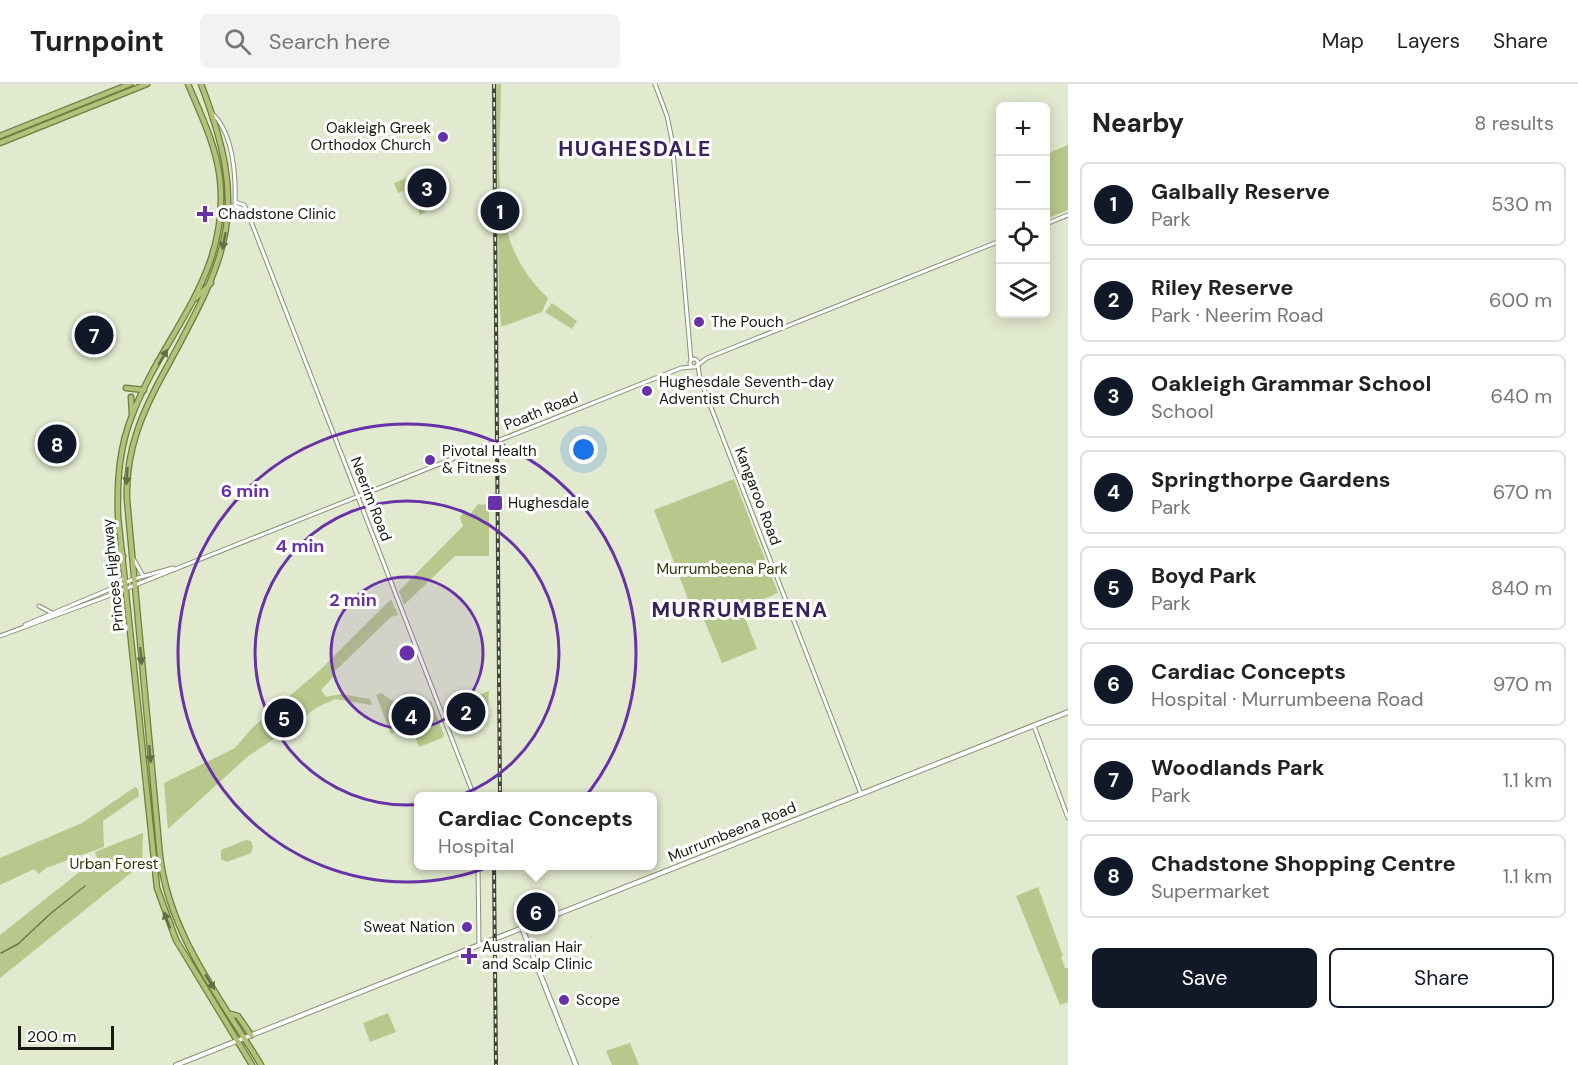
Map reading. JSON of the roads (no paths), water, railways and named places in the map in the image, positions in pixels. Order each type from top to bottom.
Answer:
[{"type":"highway","points":[[0,136],[130,84]]},
{"type":"highway","points":[[0,143],[147,84]]},
{"type":"highway","name":"Princes Highway","points":[[188,84],[214,149],[221,190],[220,220],[214,253],[196,298],[132,414],[118,471],[119,530],[153,865],[160,899],[174,936],[252,1065]]},
{"type":"highway","name":"Princes Highway","points":[[201,84],[212,112],[226,165],[228,212],[223,249],[211,284],[145,407],[129,456],[127,489],[164,885],[181,932],[261,1065]]},
{"type":"highway","points":[[228,212],[233,222]]},
{"type":"highway","points":[[196,298],[211,284]]},
{"type":"highway","points":[[126,388],[144,390]]},
{"type":"highway","points":[[131,397],[132,414]]},
{"type":"highway","points":[[135,432],[142,430]]},
{"type":"highway","points":[[107,536],[119,530]]},
{"type":"highway","points":[[113,543],[123,556]]},
{"type":"highway","points":[[231,1014],[238,1016],[251,1035]]},
{"type":"main road","name":"Murrumbeena Road","points":[[176,1065],[1068,712]]},
{"type":"main road","points":[[522,928],[576,1065]]},
{"type":"street","points":[[656,84],[672,140],[692,350],[691,361]]},
{"type":"street","name":"Neerim Road","points":[[212,112],[219,120],[230,151],[235,204],[247,211],[472,792]]},
{"type":"street","points":[[1050,222],[1068,215]]},
{"type":"street","points":[[692,350],[698,365],[707,358],[996,243]]},
{"type":"street","points":[[696,359],[707,358]]},
{"type":"street","name":"Poath Road","points":[[683,368],[696,359]]},
{"type":"street","name":"Kangaroo Road","points":[[691,361],[861,794]]},
{"type":"street","name":"Poath Road","points":[[136,582],[683,368],[698,365]]},
{"type":"street","name":"Kangaroo Road","points":[[698,365],[698,374]]},
{"type":"street","points":[[132,557],[143,576]]},
{"type":"street","name":"Poath Road","points":[[136,582],[143,576],[173,568]]},
{"type":"street","points":[[111,589],[125,576]]},
{"type":"street","points":[[22,627],[111,589],[136,582]]},
{"type":"street","points":[[0,636],[117,592],[126,585]]},
{"type":"street","points":[[117,592],[124,624],[131,632]]},
{"type":"street","points":[[39,606],[52,613]]},
{"type":"street","points":[[1033,726],[1068,818]]},
{"type":"street","points":[[478,870],[479,945]]},
{"type":"street","points":[[478,932],[489,941]]},
{"type":"waterway","points":[[50,914],[85,886]]},
{"type":"waterway","points":[[1,953],[18,944],[49,915]]},
{"type":"railway","points":[[494,84],[500,792]]},
{"type":"railway","points":[[494,870],[496,1065]]},
{"type":"place","name":"Oakleigh Greek Orthodox Church","points":[[443,137]]},
{"type":"place","name":"Oakleigh Grammar School","points":[[427,188]]},
{"type":"place","name":"Galbally Reserve","points":[[500,211]]},
{"type":"place","name":"Chadstone Clinic","points":[[205,214]]},
{"type":"place","name":"The Pouch","points":[[699,322]]},
{"type":"place","name":"Woodlands Park","points":[[94,335]]},
{"type":"place","name":"Hughesdale Seventh-day Adventist Church","points":[[647,391]]},
{"type":"place","name":"Chadstone Shopping Centre","points":[[57,444]]},
{"type":"place","name":"Pivotal Health & Fitness","points":[[430,460]]},
{"type":"place","name":"Hughesdale","points":[[495,503]]},
{"type":"place","name":"Riley Reserve","points":[[466,712]]},
{"type":"place","name":"Springthorpe Gardens","points":[[411,716]]},
{"type":"place","name":"Boyd Park","points":[[284,718]]},
{"type":"place","name":"Cardiac Concepts","points":[[536,912]]},
{"type":"place","name":"Sweat Nation","points":[[467,927]]},
{"type":"place","name":"Australian Hair and Scalp Clinic","points":[[469,956]]},
{"type":"place","name":"Scope","points":[[564,1000]]},
{"type":"district","name":"HUGHESDALE","points":[[635,149]]},
{"type":"district","name":"MURRUMBEENA","points":[[740,610]]},
{"type":"park label","name":"Murrumbeena Park","points":[[722,569]]},
{"type":"park label","name":"Urban Forest","points":[[114,864]]}]
